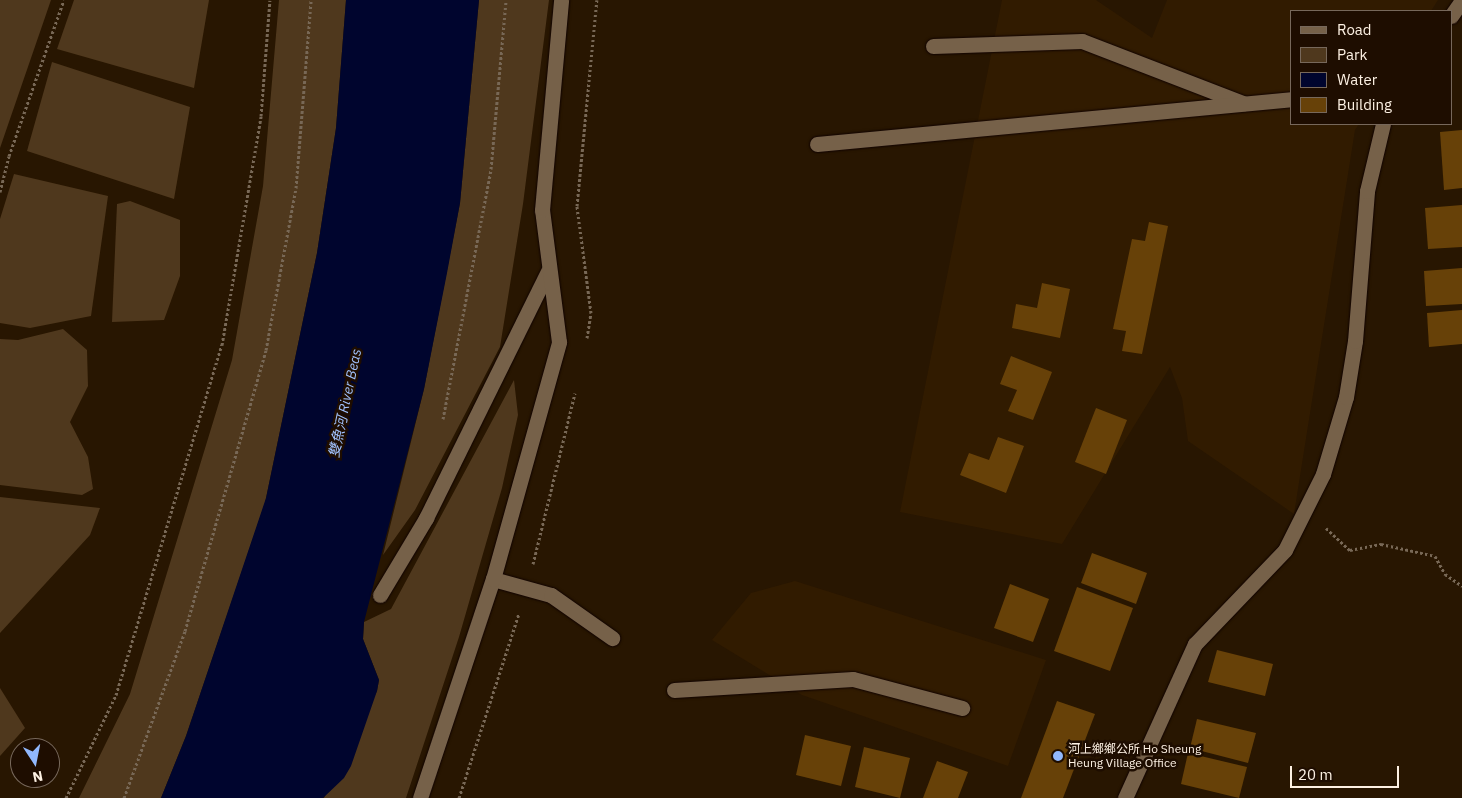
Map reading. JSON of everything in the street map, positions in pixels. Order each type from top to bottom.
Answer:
[{"type":"street","points":[[420,798],[493,579],[559,342],[548,271],[542,210],[561,0]]},
{"type":"street","points":[[1452,14],[1460,1]]},
{"type":"street","points":[[933,46],[1082,41],[1246,104]]},
{"type":"street","points":[[817,144],[1290,99]]},
{"type":"street","points":[[1125,798],[1195,644],[1215,621],[1269,569],[1284,550],[1308,507],[1335,440],[1346,397],[1355,341],[1367,190],[1383,125]]},
{"type":"street","points":[[380,595],[426,518],[548,271]]},
{"type":"street","points":[[493,579],[551,595],[612,638]]},
{"type":"street","points":[[674,690],[854,679],[962,708]]},
{"type":"path","points":[[0,192],[9,156],[64,0]]},
{"type":"path","points":[[66,798],[116,695],[160,558],[222,345],[261,116],[270,0]]},
{"type":"path","points":[[124,798],[185,631],[266,350],[296,188],[311,0]]},
{"type":"path","points":[[443,422],[491,169],[506,0]]},
{"type":"path","points":[[1308,507],[1341,545],[1350,550],[1381,544],[1435,556],[1445,574],[1462,586]]},
{"type":"shaded area","points":[[1002,0],[1096,0],[1152,38],[1167,0],[1438,0],[1432,10],[1290,10],[1290,125],[1358,125],[1355,130],[1294,514],[1188,441],[1182,398],[1170,367],[1062,544],[900,512]]},
{"type":"shaded area","points":[[795,581],[1046,660],[1008,766],[802,695],[712,640],[751,593]]},
{"type":"green space","points":[[0,0],[51,0],[0,148]]},
{"type":"green space","points":[[74,0],[209,0],[194,88],[57,49]]},
{"type":"green space","points":[[279,0],[346,0],[336,128],[317,253],[265,503],[186,736],[161,798],[79,798],[130,694],[232,360],[263,186]]},
{"type":"green space","points":[[479,0],[549,0],[523,204],[500,347],[415,510],[383,555],[424,389],[460,203]]},
{"type":"green space","points":[[52,62],[190,107],[174,199],[27,151]]},
{"type":"green space","points":[[14,174],[108,196],[91,316],[30,328],[0,323],[0,219]]},
{"type":"green space","points":[[130,201],[180,220],[180,276],[164,320],[112,322],[117,204]]},
{"type":"green space","points":[[63,329],[87,350],[88,386],[70,422],[88,457],[93,489],[82,495],[0,485],[0,339],[18,340]]},
{"type":"green space","points":[[514,380],[518,415],[502,488],[459,637],[406,798],[324,798],[377,691],[379,680],[363,639],[364,622],[391,609]]},
{"type":"green space","points":[[0,497],[100,508],[90,535],[0,633]]},
{"type":"green space","points":[[0,688],[25,728],[16,738],[10,738],[10,745],[0,756]]},
{"type":"water","name":"雙魚河 River Beas","points":[[346,0],[479,0],[460,203],[424,389],[364,622],[363,639],[379,680],[377,691],[351,766],[344,778],[323,798],[161,798],[186,736],[266,498],[317,253],[336,128]]},
{"type":"building","points":[[1462,130],[1462,188],[1444,190],[1440,132]]},
{"type":"building","points":[[1462,205],[1462,247],[1428,249],[1425,208]]},
{"type":"building","points":[[1149,222],[1168,226],[1142,354],[1122,351],[1126,331],[1113,329],[1132,239],[1145,241]]},
{"type":"building","points":[[1462,268],[1462,304],[1426,306],[1424,271]]},
{"type":"building","points":[[1042,283],[1070,289],[1060,338],[1012,328],[1016,304],[1037,308]]},
{"type":"building","points":[[1462,310],[1462,344],[1429,347],[1427,313]]},
{"type":"building","points":[[1011,356],[1052,372],[1033,420],[1008,411],[1017,390],[1000,384]]},
{"type":"building","points":[[1096,408],[1127,420],[1106,474],[1075,462]]},
{"type":"building","points":[[998,437],[1024,446],[1006,493],[960,475],[969,453],[989,460]]},
{"type":"building","points":[[1092,553],[1147,573],[1136,604],[1081,583]]},
{"type":"building","points":[[1010,584],[1049,599],[1033,642],[994,628]]},
{"type":"building","points":[[1077,587],[1133,608],[1110,671],[1054,651]]},
{"type":"building","points":[[1217,650],[1273,664],[1265,696],[1208,682]]},
{"type":"building","name":"河上鄉鄉公所 Ho Sheung Heung Village Office","points":[[1057,701],[1095,714],[1063,798],[1021,798]]},
{"type":"building","points":[[1197,719],[1256,733],[1248,763],[1190,748]]},
{"type":"building","points":[[805,735],[851,746],[841,786],[796,775]]},
{"type":"building","points":[[864,747],[910,758],[900,798],[855,787]]},
{"type":"building","points":[[1188,753],[1247,767],[1239,798],[1181,784]]},
{"type":"building","points":[[937,761],[968,772],[958,798],[923,798]]},
{"type":"place","name":"河上鄉鄉公所 Ho Sheung Heung Village Office","points":[[1058,756]]}]
